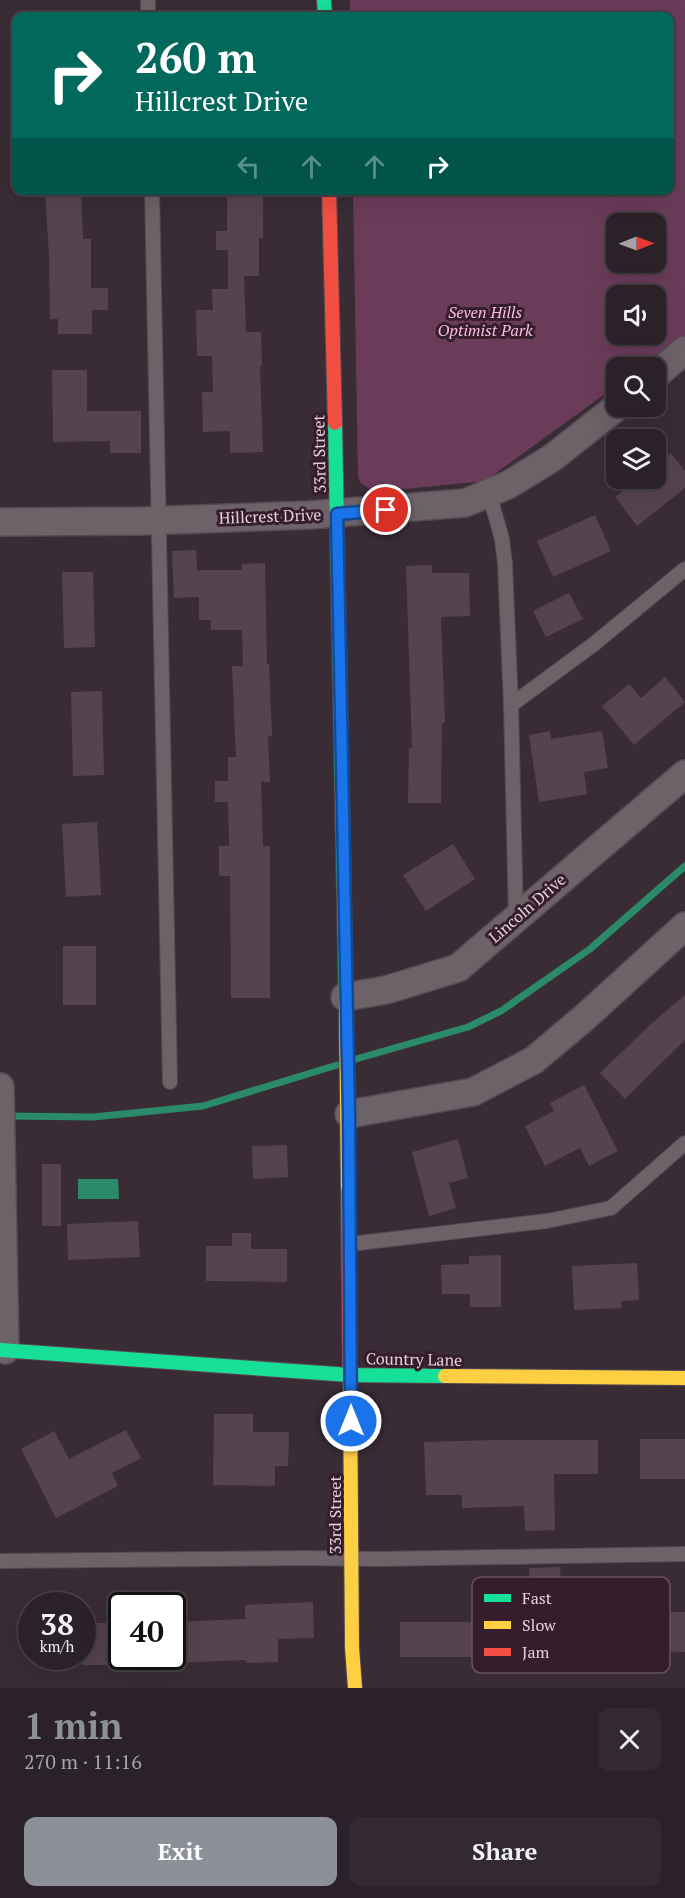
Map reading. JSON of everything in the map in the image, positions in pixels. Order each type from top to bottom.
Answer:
[{"type":"street","name":"33rd Street","points":[[329,195],[348,1102],[352,1647],[355,1688]]},
{"type":"street","points":[[666,366],[685,350]]},
{"type":"street","name":"Hillcrest Drive","points":[[0,522],[337,514],[465,503],[508,485],[552,458],[606,415]]},
{"type":"street","name":"Lincoln Drive","points":[[345,997],[386,990],[458,968],[685,774]]},
{"type":"street","points":[[348,1102],[473,1092],[534,1060],[685,926]]},
{"type":"street","points":[[0,1088],[3,1350]]},
{"type":"street","name":"Country Lane","points":[[3,1350],[351,1375],[685,1378]]},
{"type":"lane","points":[[152,195],[170,1082]]},
{"type":"lane","points":[[489,493],[502,539],[505,564],[516,918]]},
{"type":"lane","points":[[511,705],[594,645],[685,569]]},
{"type":"lane","points":[[350,1244],[547,1221],[611,1208],[685,1143]]},
{"type":"lane","points":[[0,1561],[685,1554]]},
{"type":"green space","name":"Seven Hills Optimist Park","points":[[350,0],[685,0],[685,336],[655,357],[606,357],[606,393],[485,481],[374,492],[361,483],[358,477],[353,195],[674,195],[674,12],[350,12]]},
{"type":"shaded area","points":[[78,1179],[118,1179],[119,1199],[78,1199]]},
{"type":"building","points":[[45,195],[81,195],[83,239],[91,239],[91,288],[108,288],[108,310],[92,310],[92,334],[58,334],[58,319],[50,319]]},
{"type":"building","points":[[227,195],[263,195],[263,239],[259,238],[259,276],[244,276],[246,332],[261,332],[263,452],[230,453],[230,431],[203,432],[202,392],[213,392],[212,356],[197,356],[196,310],[213,310],[212,289],[228,289],[228,250],[216,250],[216,231],[227,231]]},
{"type":"building","points":[[52,370],[87,370],[87,411],[141,411],[141,453],[110,453],[110,441],[53,442]]},
{"type":"building","points":[[671,453],[685,471],[685,488],[637,526],[615,497],[625,489],[666,489],[666,457]]},
{"type":"building","points":[[595,515],[611,551],[553,577],[537,541]]},
{"type":"building","points":[[196,550],[197,570],[242,570],[242,564],[265,563],[267,664],[269,664],[272,736],[268,736],[270,782],[261,782],[263,846],[270,846],[270,998],[231,998],[230,876],[219,876],[219,846],[229,846],[228,802],[215,802],[215,781],[228,781],[228,757],[236,757],[232,666],[243,666],[242,630],[211,630],[211,620],[199,620],[199,597],[174,598],[172,551]]},
{"type":"building","points":[[432,565],[432,573],[469,573],[470,616],[441,617],[445,723],[442,723],[441,803],[408,803],[409,748],[412,748],[406,566]]},
{"type":"building","points":[[62,572],[93,572],[95,647],[64,648]]},
{"type":"building","points":[[569,593],[583,619],[546,637],[533,611]]},
{"type":"building","points":[[665,677],[685,702],[634,745],[602,706],[629,684],[641,698]]},
{"type":"building","points":[[102,691],[104,775],[73,776],[71,692]]},
{"type":"building","points":[[550,731],[551,739],[602,731],[608,768],[584,772],[587,794],[539,802],[529,735]]},
{"type":"building","points":[[97,822],[101,895],[66,897],[62,824]]},
{"type":"building","points":[[453,844],[475,879],[426,911],[403,875]]},
{"type":"building","points":[[63,946],[96,946],[96,1005],[63,1005]]},
{"type":"building","points":[[685,995],[685,1040],[625,1099],[600,1073]]},
{"type":"building","points":[[584,1085],[618,1151],[589,1166],[580,1148],[545,1166],[525,1126],[554,1111],[550,1103]]},
{"type":"building","points":[[458,1139],[468,1178],[449,1183],[456,1208],[429,1216],[412,1152]]},
{"type":"building","points":[[287,1145],[288,1177],[253,1179],[252,1146]]},
{"type":"building","points":[[42,1164],[61,1164],[61,1226],[42,1226]]},
{"type":"building","points":[[138,1221],[140,1257],[68,1260],[67,1224]]},
{"type":"building","points":[[232,1233],[251,1233],[251,1249],[287,1249],[287,1282],[206,1281],[206,1246],[232,1246]]},
{"type":"building","points":[[501,1255],[501,1307],[470,1307],[470,1294],[442,1294],[441,1265],[469,1264],[469,1256]]},
{"type":"building","points":[[637,1263],[639,1300],[621,1301],[622,1308],[574,1310],[572,1266]]},
{"type":"building","points":[[214,1414],[253,1414],[253,1432],[289,1432],[288,1466],[275,1466],[275,1486],[213,1485]]},
{"type":"building","points":[[126,1430],[141,1458],[112,1473],[118,1486],[56,1518],[21,1449],[54,1431],[69,1459]]},
{"type":"building","points":[[640,1439],[685,1439],[685,1479],[640,1479]]},
{"type":"building","points":[[598,1440],[598,1474],[554,1474],[555,1530],[525,1531],[524,1506],[462,1508],[462,1495],[426,1495],[424,1442]]},
{"type":"building","points":[[560,1567],[561,1577],[529,1577],[529,1568]]},
{"type":"building","points":[[313,1602],[314,1638],[278,1639],[278,1662],[247,1663],[246,1660],[186,1662],[186,1621],[245,1619],[245,1605]]},
{"type":"building","points":[[670,1612],[685,1612],[685,1652],[670,1652]]},
{"type":"building","points":[[400,1622],[472,1622],[472,1657],[400,1657]]},
{"type":"building","points":[[96,1623],[108,1623],[108,1665],[96,1665]]},
{"type":"waterway","points":[[356,1059],[468,1027],[501,1011],[590,949],[685,866]]},
{"type":"waterway","points":[[7,1116],[93,1117],[203,1106],[337,1065]]},
{"type":"traffic: fast","points":[[324,0],[325,12]]},
{"type":"traffic: fast","points":[[335,423],[346,1002]]},
{"type":"traffic: fast","points":[[0,1350],[350,1375],[445,1376]]},
{"type":"traffic: slow","points":[[346,1002],[348,1191]]},
{"type":"traffic: slow","points":[[445,1376],[685,1378]]},
{"type":"traffic: slow","points":[[350,1385],[352,1647],[355,1688]]},
{"type":"traffic: jam","points":[[329,195],[335,423]]},
{"type":"traffic: jam","points":[[348,1191],[350,1385]]},
{"type":"route","points":[[351,1421],[349,1114],[337,514],[386,510]]}]
